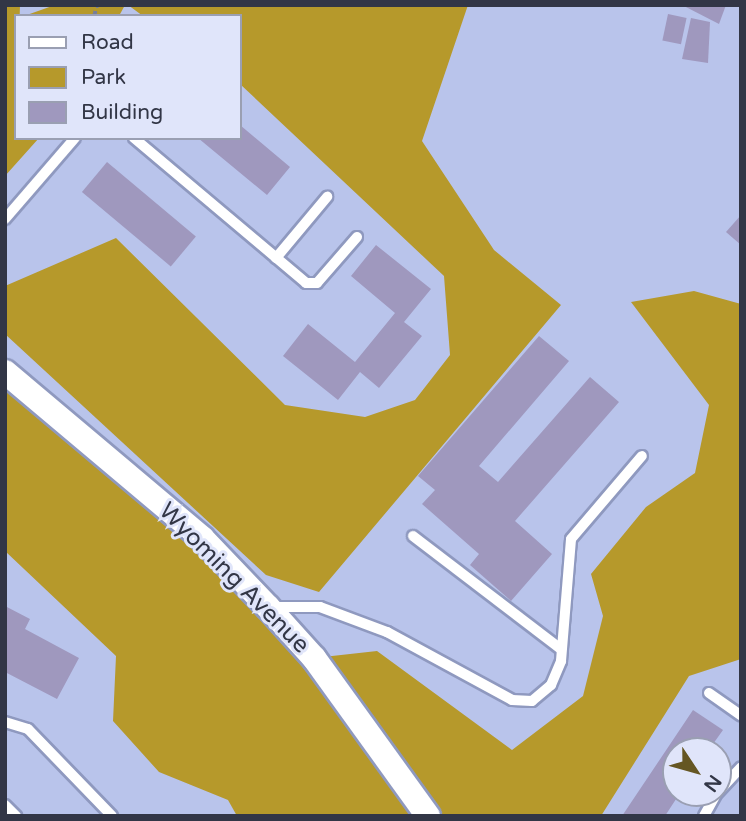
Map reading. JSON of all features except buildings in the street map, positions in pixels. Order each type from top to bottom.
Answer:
[{"type":"street","name":"Wyoming Avenue","points":[[5,372],[202,538],[268,607],[314,658],[428,816]]},
{"type":"lane","points":[[5,219],[73,140]]},
{"type":"lane","points":[[136,140],[276,258],[314,284],[358,237]]},
{"type":"lane","points":[[276,258],[327,197]]},
{"type":"lane","points":[[268,607],[320,607],[387,632],[512,700],[532,701],[551,685],[561,649],[571,539],[642,456]]},
{"type":"lane","points":[[413,536],[561,649]]},
{"type":"lane","points":[[709,693],[741,715]]},
{"type":"lane","points":[[5,722],[28,729],[112,816]]},
{"type":"lane","points":[[5,805],[16,816]]},
{"type":"green space","points":[[5,5],[20,5],[20,14],[14,14],[14,140],[37,140],[5,176]]},
{"type":"green space","points":[[55,5],[125,5],[120,14],[30,14]]},
{"type":"green space","points":[[128,5],[468,5],[422,141],[494,250],[561,305],[319,592],[266,575],[5,334],[5,286],[116,238],[285,405],[365,417],[415,400],[450,355],[444,276],[242,86],[242,14],[140,14]]},
{"type":"green space","points":[[694,291],[741,304],[741,659],[689,676],[601,816],[237,816],[228,800],[159,772],[113,721],[116,656],[5,551],[5,372],[314,658],[377,651],[512,750],[583,696],[603,616],[591,574],[646,507],[695,473],[709,405],[631,302]]}]
